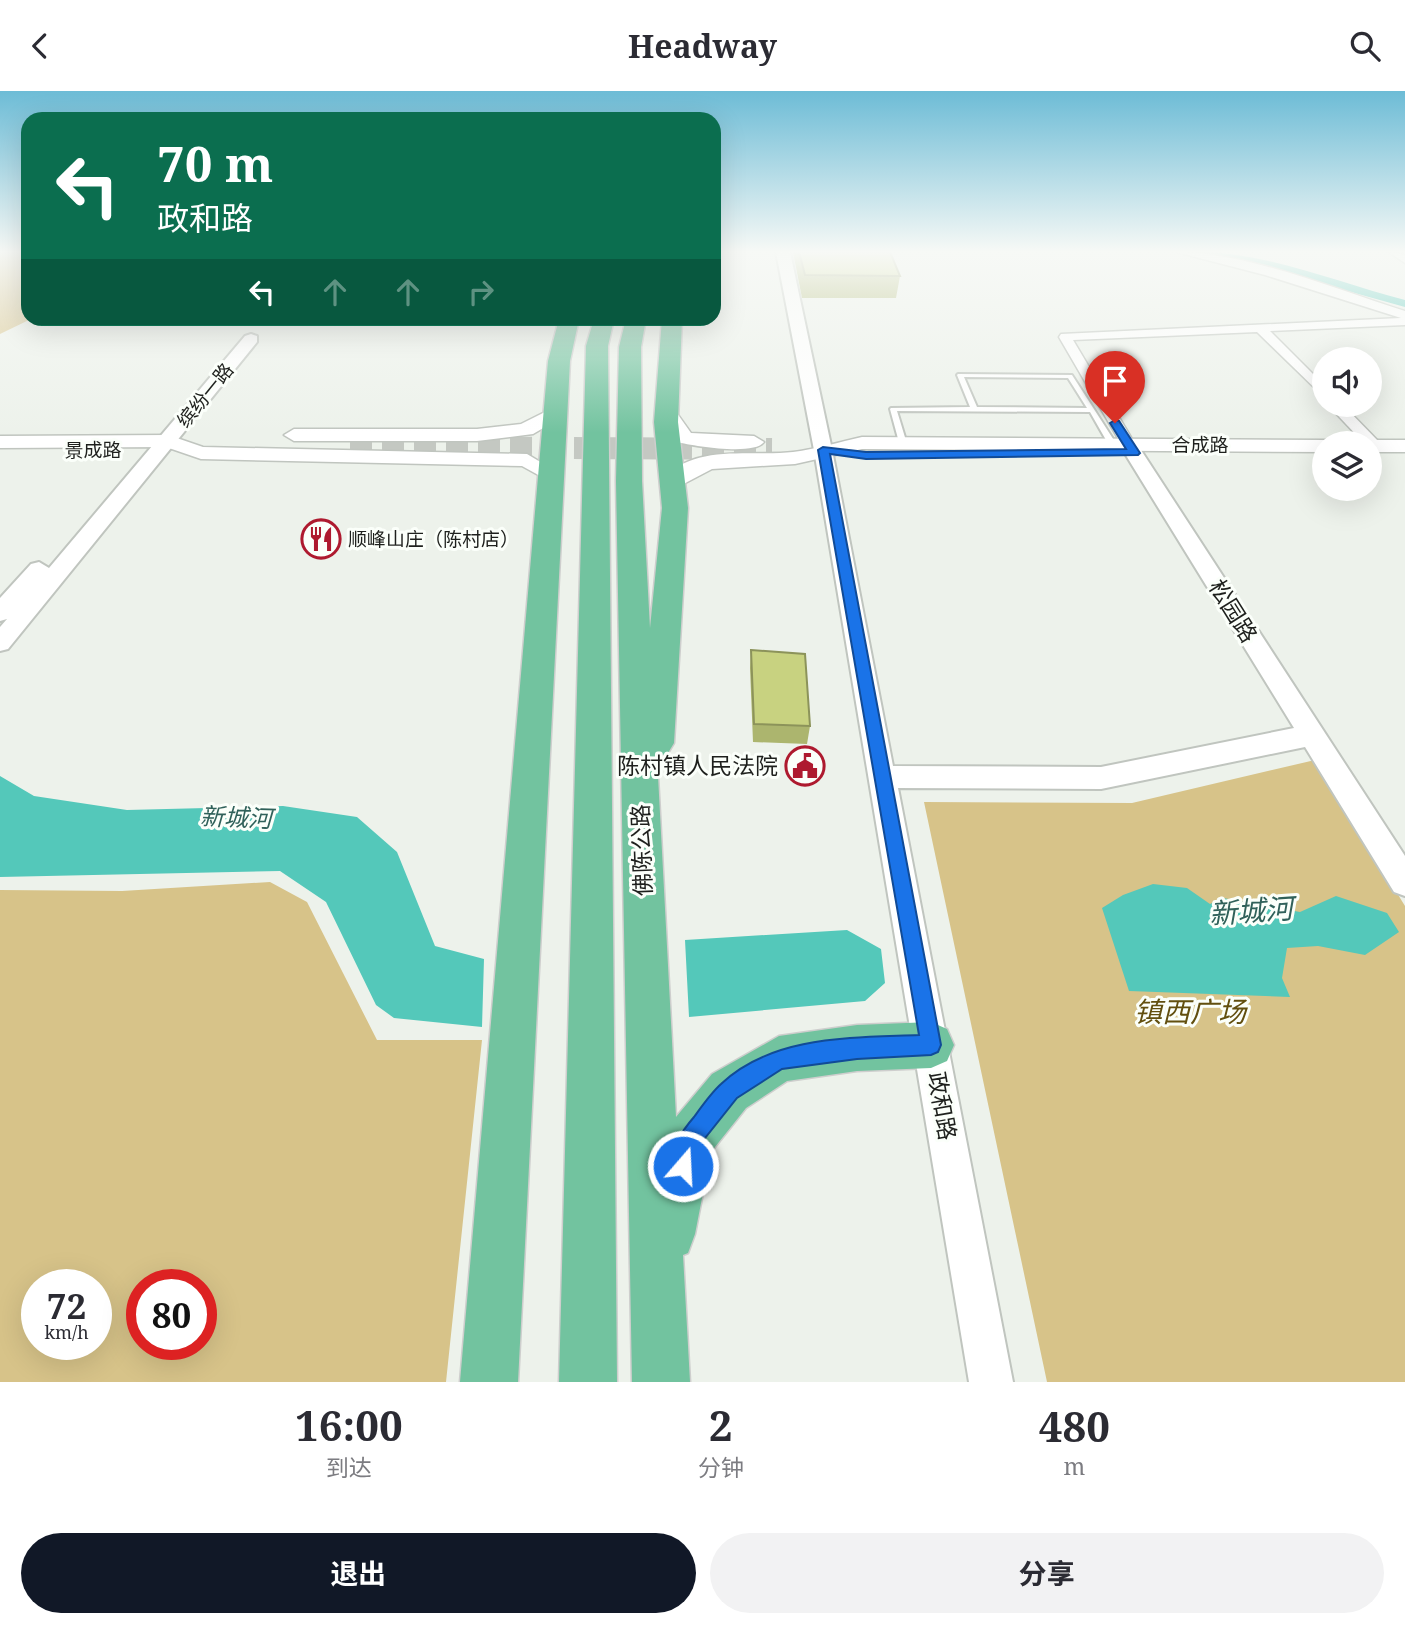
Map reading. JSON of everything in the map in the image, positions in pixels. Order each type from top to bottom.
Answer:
[{"type":"highway","points":[[489,1382],[555,413],[559,361],[567,326]]},
{"type":"highway","name":"佛陈公路","points":[[588,1382],[597,346],[602,326]]},
{"type":"highway","name":"佛陈公路","points":[[634,326],[630,347],[629,481],[661,1382]]},
{"type":"highway","points":[[643,885],[668,616],[675,508],[667,413],[672,326]]},
{"type":"highway","points":[[658,1289],[688,1142],[729,1091],[779,1059],[857,1048],[931,1045]]},
{"type":"main road","points":[[162,446],[216,435],[477,435],[526,430],[555,413]]},
{"type":"main road","points":[[667,413],[684,438],[714,442],[788,441],[823,450]]},
{"type":"main road","name":"景成路","points":[[0,442],[350,447]]},
{"type":"main road","name":"合成路","points":[[823,450],[862,443],[1312,452]]},
{"type":"main road","points":[[162,446],[201,453],[527,460],[551,475]]},
{"type":"main road","name":"景成路","points":[[0,450],[162,446]]},
{"type":"main road","name":"合成路","points":[[772,449],[823,450],[866,455],[1125,447],[1312,446]]},
{"type":"main road","points":[[1382,447],[1405,446]]},
{"type":"main road","points":[[1382,449],[1405,452]]},
{"type":"main road","points":[[672,483],[683,470],[731,460],[789,459],[823,450]]},
{"type":"street","name":"政和路","points":[[795,312],[823,450],[992,1382]]},
{"type":"street","points":[[1260,328],[1405,321]]},
{"type":"street","points":[[1260,328],[1312,381]]},
{"type":"street","name":"松园路","points":[[1260,328],[1065,337],[1125,447],[1405,883]]},
{"type":"street","name":"缤纷一路","points":[[0,613],[162,446],[238,341],[251,339],[0,643]]},
{"type":"street","points":[[1345,417],[1357,431]]},
{"type":"street","points":[[882,777],[1101,778],[1311,735]]},
{"type":"lane","points":[[974,409],[960,375],[1070,376],[1092,409],[1125,447]]},
{"type":"lane","points":[[903,444],[893,409],[1092,409]]},
{"type":"green space","points":[[0,312],[21,312],[21,324],[0,334]]},
{"type":"green space","name":"镇西广场","points":[[1315,760],[1405,906],[1405,1382],[1047,1382],[924,802],[1132,803]]},
{"type":"green space","points":[[270,882],[307,902],[377,1040],[482,1040],[446,1382],[0,1382],[0,890],[122,891]]},
{"type":"water","name":"新城河","points":[[0,776],[34,796],[127,810],[283,806],[357,817],[397,852],[435,946],[484,959],[482,1027],[394,1018],[376,1005],[326,902],[280,871],[0,877]]},
{"type":"water","name":"新城河","points":[[1153,884],[1187,888],[1210,904],[1223,898],[1300,912],[1336,896],[1387,913],[1399,932],[1365,955],[1318,946],[1287,948],[1282,978],[1290,997],[1129,991],[1102,908],[1123,895]]},
{"type":"water","points":[[847,930],[881,949],[885,983],[865,1001],[689,1017],[685,940]]},
{"type":"building","points":[[751,650],[805,654],[810,726],[754,724]]},
{"type":"tunnel","points":[[350,447],[772,449]]},
{"type":"place","name":"顺峰山庄（陈村店）","points":[[321,539]]},
{"type":"place","name":"陈村镇人民法院","points":[[805,766]]},
{"type":"route","points":[[683,1166],[688,1142],[729,1091],[779,1059],[857,1048],[931,1045],[823,450],[866,455],[1134,453],[1115,423]]}]
